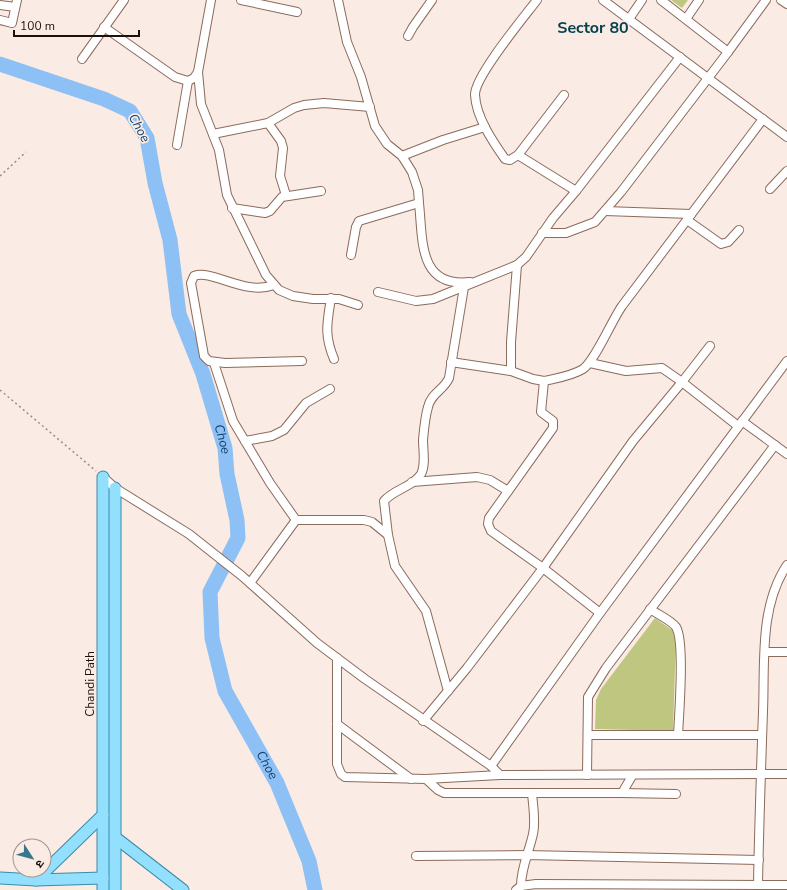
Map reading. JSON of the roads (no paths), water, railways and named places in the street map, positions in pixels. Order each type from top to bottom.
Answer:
[{"type":"main road","name":"Chandi Path","points":[[103,477],[103,890]]},
{"type":"main road","points":[[115,488],[115,890]]},
{"type":"main road","points":[[36,880],[103,816]]},
{"type":"main road","points":[[116,838],[183,890]]},
{"type":"main road","points":[[0,878],[36,880],[103,878]]},
{"type":"street","points":[[82,59],[124,0]]},
{"type":"street","points":[[211,0],[198,72],[201,104],[221,159],[227,195],[232,208],[266,275],[274,285],[293,296],[313,299],[331,298],[358,305]]},
{"type":"street","points":[[241,0],[297,12]]},
{"type":"street","points":[[338,0],[347,42],[361,77],[376,126],[381,136],[402,156],[412,172],[418,190],[427,263],[430,269],[438,277],[451,283],[475,282]]},
{"type":"street","points":[[408,36],[432,0]]},
{"type":"street","points":[[537,0],[510,35],[476,87],[476,102],[485,128],[505,159],[510,160],[518,155],[564,96]]},
{"type":"street","points":[[605,0],[787,137]]},
{"type":"street","points":[[629,19],[642,0]]},
{"type":"street","points":[[661,0],[728,52]]},
{"type":"street","points":[[686,19],[699,0]]},
{"type":"street","points":[[542,233],[566,233],[580,229],[595,222],[709,79],[766,0]]},
{"type":"street","points":[[781,0],[787,4]]},
{"type":"street","points":[[0,5],[16,4],[12,23],[0,20]]},
{"type":"street","points":[[104,27],[175,77],[188,81],[194,78],[198,72]]},
{"type":"street","points":[[378,292],[416,301],[433,299],[517,265],[526,257],[542,233],[576,192],[680,57]]},
{"type":"street","points":[[176,144],[188,81]]},
{"type":"street","points":[[213,134],[268,123],[294,108],[304,105],[324,103],[370,107]]},
{"type":"street","points":[[451,362],[511,371],[533,379],[544,380],[574,373],[590,363],[619,311],[763,119]]},
{"type":"street","points":[[268,123],[281,141],[283,148],[280,176],[286,195]]},
{"type":"street","points":[[402,156],[443,140],[485,128]]},
{"type":"street","points":[[518,155],[576,192]]},
{"type":"street","points":[[770,189],[787,171]]},
{"type":"street","points":[[232,208],[265,213],[270,211],[282,197],[286,195],[321,191]]},
{"type":"street","points":[[351,255],[356,226],[359,221],[419,203]]},
{"type":"street","points":[[605,211],[689,217],[721,244],[728,242],[739,230]]},
{"type":"street","points":[[511,371],[511,342],[517,265]]},
{"type":"street","points":[[274,285],[258,288],[244,286],[205,275],[194,276],[191,283],[202,351],[208,361],[214,363],[241,364],[302,361]]},
{"type":"street","points":[[448,691],[431,622],[426,611],[395,566],[388,535],[384,501],[388,495],[417,478],[423,469],[423,439],[429,402],[436,391],[448,382],[464,287]]},
{"type":"street","points":[[331,298],[326,333],[327,343],[334,358]]},
{"type":"street","points":[[423,721],[543,568],[633,441],[710,346]]},
{"type":"street","points":[[214,363],[233,421],[270,483],[296,520]]},
{"type":"street","points":[[590,363],[626,371],[662,368],[740,424],[787,454]]},
{"type":"street","points":[[491,766],[600,613],[740,424],[786,365]]},
{"type":"street","points":[[544,380],[541,412],[553,422],[553,428],[489,518],[488,527],[491,531],[543,568],[600,613]]},
{"type":"street","points":[[245,442],[272,436],[284,430],[306,403],[330,389]]},
{"type":"street","points":[[587,775],[588,697],[606,668],[775,445]]},
{"type":"street","points":[[103,477],[115,488],[189,534],[242,576],[337,658],[423,721],[491,766],[500,775]]},
{"type":"street","points":[[412,482],[477,477],[490,480],[508,491]]},
{"type":"street","points":[[296,520],[364,520],[372,522],[388,535]]},
{"type":"street","points":[[250,583],[296,520]]},
{"type":"street","points":[[758,885],[760,774],[765,652],[770,605],[775,586],[787,565]]},
{"type":"street","points":[[650,609],[676,627],[679,637],[680,663],[678,735]]},
{"type":"street","points":[[765,652],[787,652]]},
{"type":"street","points":[[337,658],[337,764],[341,774],[344,776],[426,779],[500,775],[632,776],[787,774]]},
{"type":"street","points":[[337,724],[411,779]]},
{"type":"street","points":[[588,735],[762,735]]},
{"type":"street","points":[[622,793],[632,776]]},
{"type":"street","points":[[426,779],[438,790],[444,793],[676,794]]},
{"type":"street","points":[[532,793],[534,821],[533,833],[518,888],[536,884],[787,885]]},
{"type":"street","points":[[416,856],[526,855],[759,860]]},
{"type":"waterway","name":"Choe","points":[[0,64],[104,99],[130,111],[147,138],[155,183],[170,240],[179,314],[203,374],[225,448],[227,474],[237,520],[238,538],[210,592],[212,638],[225,691],[277,783],[309,861],[315,890]]},
{"type":"district","name":"Sector 80","points":[[593,28]]}]
